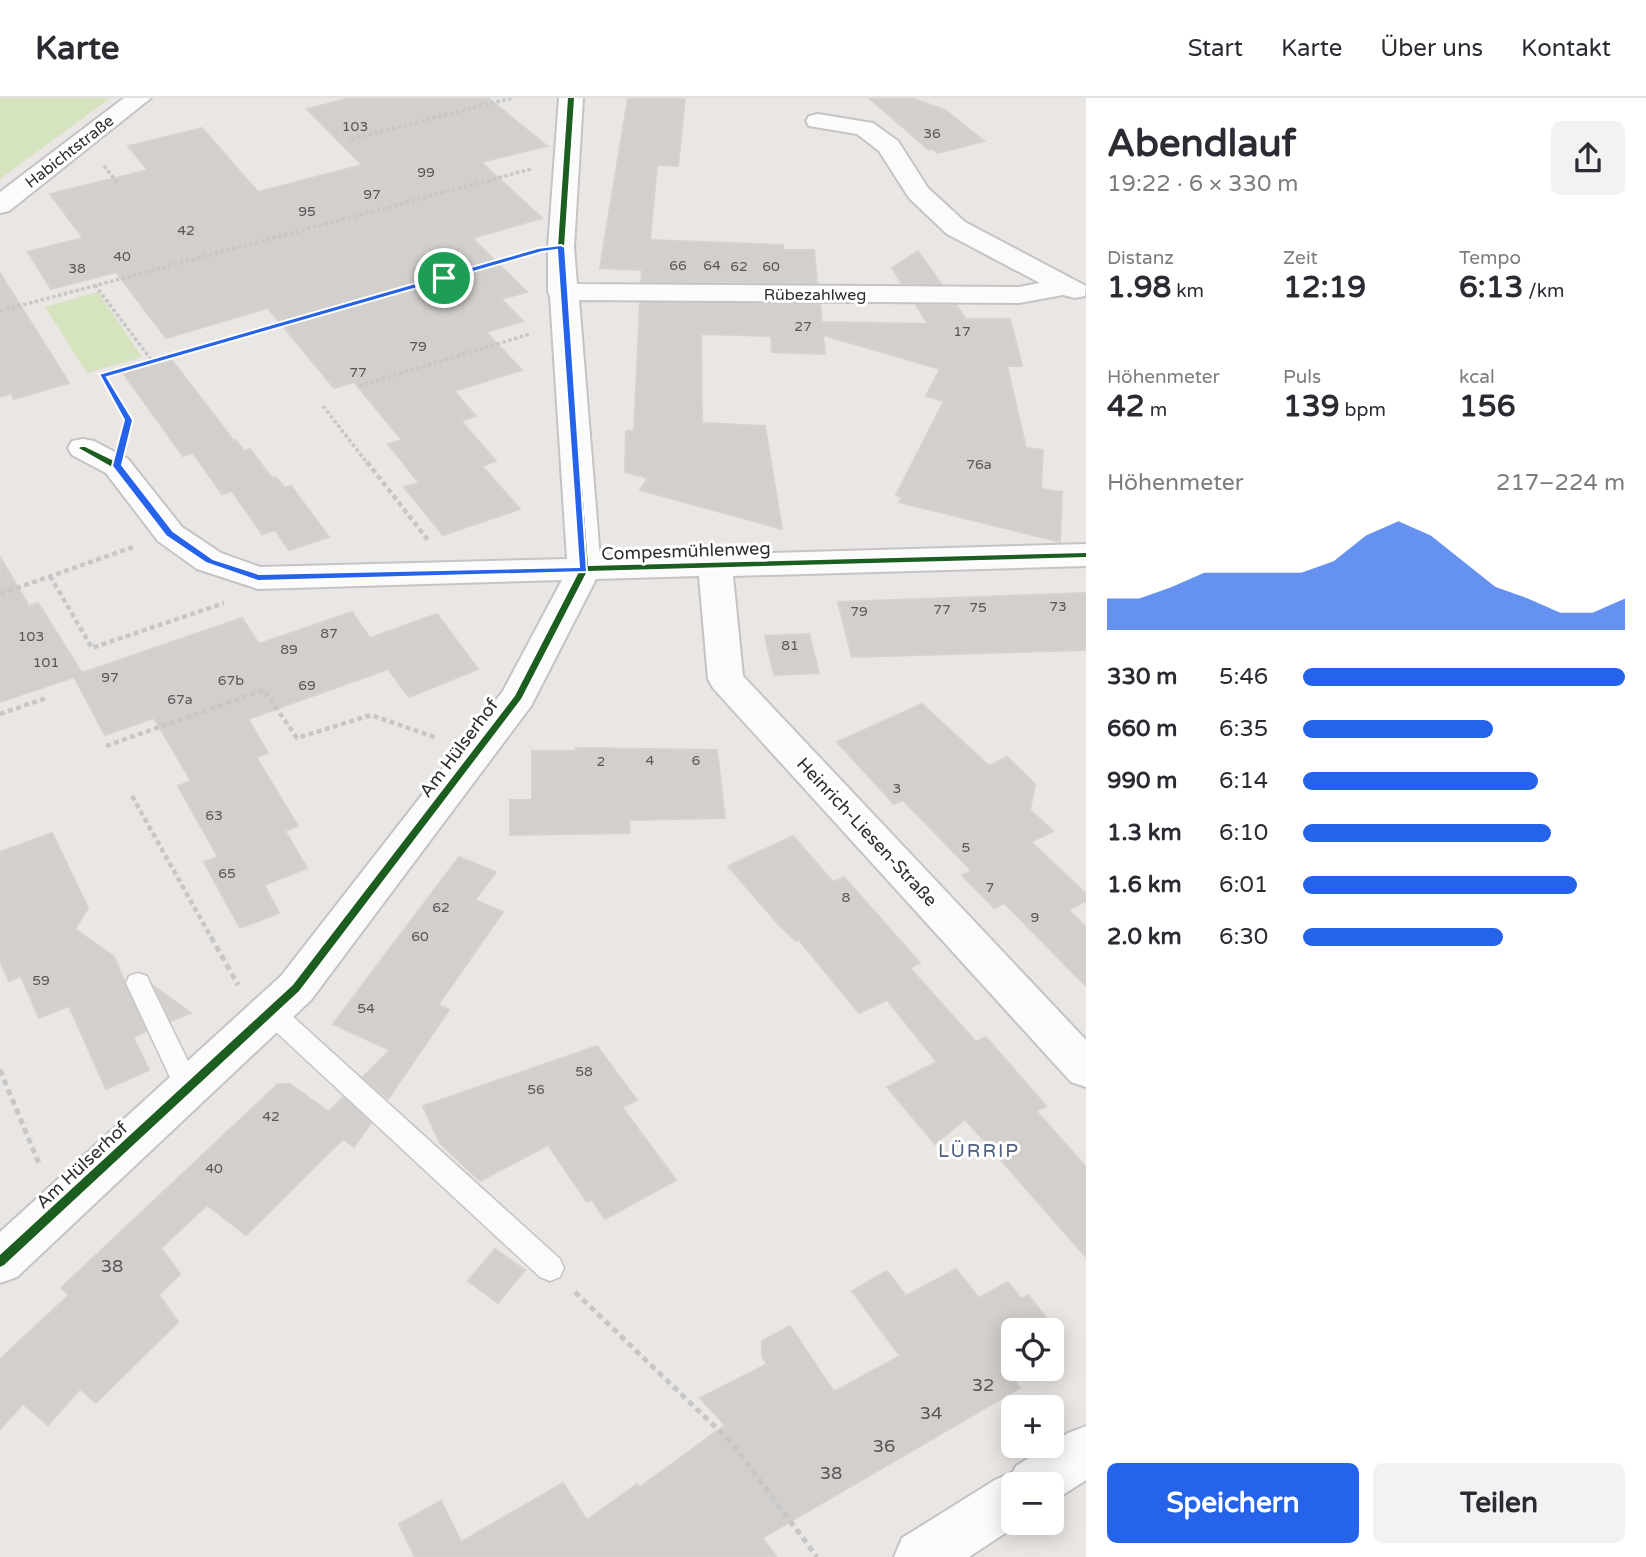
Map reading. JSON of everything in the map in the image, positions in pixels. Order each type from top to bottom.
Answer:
[{"type":"street","name":"Habichtstraße","points":[[0,205],[139,98]]},
{"type":"street","points":[[571,98],[561,247],[563,308],[584,570]]},
{"type":"street","name":"Rübezahlweg","points":[[818,121],[864,128],[889,146],[918,193],[957,228],[1077,291]]},
{"type":"street","name":"Rübezahlweg","points":[[563,308],[1077,291]]},
{"type":"street","name":"Compesmühlenweg","points":[[83,448],[117,466],[170,534],[209,561],[258,578],[1086,555]]},
{"type":"street","name":"Heinrich-Liesen-Straße","points":[[715,566],[726,679],[1086,1069]]},
{"type":"street","name":"Am Hülserhof","points":[[0,1262],[296,988],[518,697],[584,570]]},
{"type":"street","points":[[1053,1472],[1086,1451]]},
{"type":"street","points":[[921,1557],[1001,1505]]},
{"type":"lane","points":[[138,983],[188,1088]]},
{"type":"lane","points":[[265,1016],[550,1268]]},
{"type":"path","points":[[351,139],[512,98]]},
{"type":"path","points":[[0,311],[565,160]]},
{"type":"path","points":[[117,466],[129,420],[102,376],[541,250],[561,247]]},
{"type":"path","points":[[96,285],[152,361]]},
{"type":"path","points":[[359,386],[563,308]]},
{"type":"path","points":[[323,406],[455,573]]},
{"type":"path","points":[[0,594],[170,534]]},
{"type":"path","points":[[50,576],[92,649],[227,602],[258,578]]},
{"type":"path","points":[[106,746],[264,690],[298,738],[371,715],[477,751]]},
{"type":"path","points":[[0,714],[46,698]]},
{"type":"path","points":[[132,796],[265,1016]]},
{"type":"path","points":[[0,1070],[58,1209]]},
{"type":"path","points":[[550,1268],[732,1443],[817,1557]]},
{"type":"green space","points":[[0,98],[110,98],[0,179]]},
{"type":"green space","points":[[98,292],[142,357],[87,373],[45,307]]},
{"type":"building","points":[[350,98],[488,98],[547,146],[481,162],[542,218],[472,238],[527,292],[501,299],[523,321],[486,332],[522,370],[454,391],[476,416],[461,421],[496,461],[482,466],[520,509],[443,535],[404,487],[419,483],[388,444],[402,440],[354,382],[334,388],[268,308],[166,338],[116,272],[51,289],[28,252],[83,238],[50,194],[148,170],[128,146],[202,128],[258,192],[362,165],[307,109]]},
{"type":"building","points":[[628,98],[685,98],[678,166],[657,165],[650,240],[783,245],[783,250],[814,250],[817,283],[641,282],[642,270],[600,268]]},
{"type":"building","points":[[869,98],[911,98],[945,110],[984,141],[938,153],[933,149],[929,150]]},
{"type":"building","points":[[918,251],[941,284],[902,284],[892,268]]},
{"type":"building","points":[[0,273],[69,383],[14,399],[11,393],[0,397]]},
{"type":"building","points":[[640,303],[820,304],[822,322],[928,324],[916,305],[956,305],[966,319],[1010,319],[1022,366],[1007,366],[1026,448],[1043,450],[1041,489],[1062,492],[1060,542],[899,502],[902,497],[896,495],[944,401],[926,396],[940,369],[823,335],[825,354],[772,352],[771,336],[701,334],[702,423],[765,426],[782,529],[640,490],[648,478],[625,472],[626,431],[634,431]]},
{"type":"building","points":[[171,359],[234,441],[236,440],[244,451],[250,449],[272,478],[276,477],[285,488],[291,486],[329,537],[289,550],[275,530],[262,534],[232,491],[222,494],[193,453],[183,456],[123,373]]},
{"type":"building","points":[[0,557],[29,606],[38,603],[82,673],[242,618],[259,644],[352,612],[370,638],[437,614],[478,669],[409,697],[388,669],[248,719],[268,753],[256,757],[298,826],[285,831],[307,868],[264,885],[279,913],[240,928],[204,862],[218,857],[178,786],[191,781],[154,718],[105,735],[74,677],[0,702]]},
{"type":"building","points":[[1086,593],[1086,650],[852,657],[838,602]]},
{"type":"building","points":[[809,634],[819,673],[774,675],[765,636]]},
{"type":"building","points":[[922,704],[989,766],[1007,757],[1035,784],[1030,810],[1053,831],[1031,842],[1086,894],[1086,901],[1068,910],[1086,927],[1086,986],[1004,903],[994,908],[962,875],[972,871],[903,800],[894,804],[837,742]]},
{"type":"building","points":[[576,748],[717,750],[725,818],[629,820],[630,833],[510,835],[510,800],[532,800],[532,751],[576,751]]},
{"type":"building","points":[[52,833],[88,908],[75,929],[114,957],[146,1031],[133,1037],[149,1070],[106,1089],[69,1006],[39,1018],[21,976],[9,981],[0,961],[0,852]]},
{"type":"building","points":[[793,836],[833,882],[844,877],[920,963],[910,968],[976,1042],[986,1037],[1046,1106],[1036,1111],[1086,1167],[1086,1257],[965,1119],[935,1144],[887,1087],[937,1062],[887,1000],[859,1013],[799,940],[796,941],[779,925],[728,866]]},
{"type":"building","points":[[459,857],[496,872],[475,900],[503,912],[438,1005],[449,1010],[388,1099],[363,1077],[390,1050],[333,1024]]},
{"type":"building","points":[[155,987],[191,1013],[171,1021]]},
{"type":"building","points":[[597,1046],[637,1100],[622,1107],[676,1180],[605,1219],[592,1200],[587,1202],[548,1145],[480,1181],[440,1143],[423,1106]]},
{"type":"building","points":[[278,1084],[290,1084],[329,1112],[343,1097],[371,1123],[354,1147],[343,1139],[246,1235],[207,1205],[161,1248],[180,1274],[159,1295],[178,1322],[96,1403],[80,1389],[48,1425],[23,1404],[0,1429],[0,1359],[69,1295],[61,1288]]},
{"type":"building","points":[[495,1249],[525,1270],[498,1303],[468,1281]]},
{"type":"building","points":[[956,1269],[979,1298],[1008,1282],[1021,1299],[1028,1295],[1046,1318],[1001,1318],[1001,1381],[1014,1381],[1020,1388],[1008,1395],[1001,1395],[1001,1399],[762,1538],[777,1557],[415,1557],[399,1524],[441,1501],[461,1542],[563,1483],[587,1520],[637,1484],[640,1487],[725,1425],[700,1398],[767,1364],[762,1356],[762,1341],[790,1326],[834,1392],[900,1356],[852,1291],[887,1271],[906,1296]]},
{"type":"cycle path","points":[[0,1262],[296,988],[518,697],[584,570],[561,247],[571,98]]},
{"type":"cycle path","points":[[83,448],[117,466],[170,534],[209,561],[258,578],[1086,555]]},
{"type":"district","name":"LÜRRIP","points":[[979,1150]]},
{"type":"route","points":[[561,247],[562,292],[584,570],[258,578],[209,561],[170,534],[117,466],[129,420],[102,376],[444,278],[541,250],[561,247]]}]
